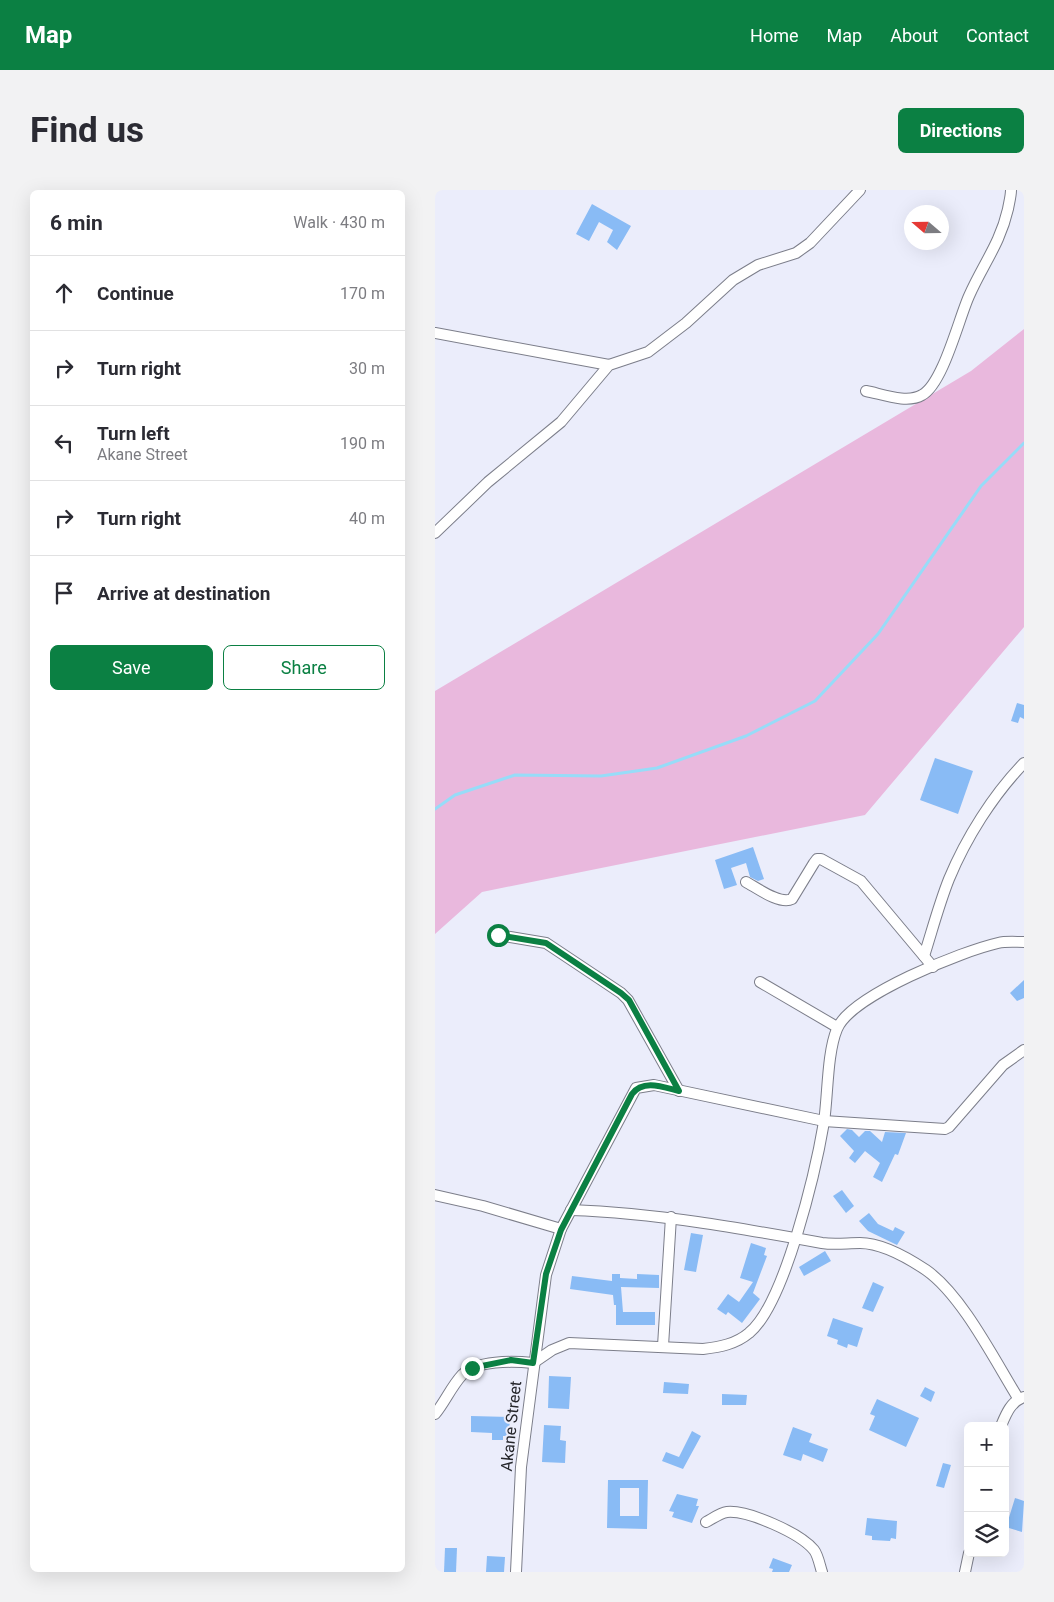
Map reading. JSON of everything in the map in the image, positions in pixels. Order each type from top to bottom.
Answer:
[{"type":"street","points":[[435,333],[609,365],[648,352],[686,324],[733,280],[758,265],[796,253],[810,243],[860,190]]},
{"type":"street","points":[[866,391],[907,399],[922,396],[932,385],[947,357],[970,294],[1004,226],[1011,190]]},
{"type":"street","points":[[435,533],[488,482],[561,422],[609,365]]},
{"type":"street","points":[[924,956],[949,879],[972,834],[1010,777],[1024,763]]},
{"type":"street","points":[[746,882],[780,900],[789,901],[793,899],[817,859],[821,859],[861,881],[933,967]]},
{"type":"street","points":[[498,935],[546,943],[621,993],[629,1000],[679,1091],[824,1121],[945,1129],[949,1127],[1003,1065],[1024,1050]]},
{"type":"street","points":[[435,1414],[463,1374],[472,1368],[511,1360],[533,1363],[552,1350],[569,1343],[703,1349],[725,1346],[749,1333],[765,1316],[777,1292],[812,1177],[824,1121],[833,1041],[837,1027],[848,1015],[870,998],[900,981],[963,953],[1000,943],[1024,942]]},
{"type":"street","points":[[760,982],[837,1027]]},
{"type":"street","name":"Akane Street","points":[[516,1572],[521,1467],[546,1274],[561,1230],[636,1088],[647,1085],[679,1091]]},
{"type":"street","points":[[435,1195],[483,1206],[561,1230]]},
{"type":"street","points":[[571,1210],[627,1212],[671,1217],[740,1230],[795,1236],[839,1245],[862,1243],[880,1247],[908,1259],[928,1271],[953,1296],[1021,1398],[1008,1409],[1003,1422]]},
{"type":"street","points":[[663,1346],[671,1217]]},
{"type":"street","points":[[706,1522],[724,1512],[741,1512],[759,1518],[797,1537],[815,1550],[822,1572]]},
{"type":"street","points":[[965,1572],[968,1557]]},
{"type":"shaded area","points":[[1024,329],[1024,627],[865,815],[482,892],[435,934],[435,691],[971,371]]},
{"type":"building","points":[[592,204],[631,226],[617,250],[607,242],[613,230],[599,222],[589,241],[576,234]]},
{"type":"building","points":[[1017,703],[1024,705],[1024,719],[1020,717],[1018,723],[1011,721]]},
{"type":"building","points":[[935,758],[973,771],[958,814],[920,800]]},
{"type":"building","points":[[753,847],[764,879],[758,881],[750,877],[746,863],[731,868],[737,885],[724,889],[715,860]]},
{"type":"building","points":[[1024,980],[1024,998],[1017,1001],[1010,993]]},
{"type":"building","points":[[847,1129],[852,1130],[859,1137],[865,1131],[870,1131],[882,1142],[885,1132],[906,1133],[898,1155],[895,1154],[882,1182],[873,1177],[880,1163],[865,1151],[855,1163],[849,1158],[854,1151],[840,1136]]},
{"type":"building","points":[[842,1190],[854,1206],[846,1213],[833,1196]]},
{"type":"building","points":[[869,1213],[878,1224],[893,1231],[895,1227],[905,1232],[897,1245],[868,1231],[859,1221]]},
{"type":"building","points":[[691,1233],[703,1235],[696,1272],[684,1270]]},
{"type":"building","points":[[751,1243],[766,1248],[764,1255],[767,1256],[753,1293],[760,1299],[742,1323],[728,1312],[726,1315],[717,1309],[728,1294],[739,1302],[753,1282],[740,1278]]},
{"type":"building","points":[[825,1251],[831,1261],[804,1276],[799,1267]]},
{"type":"building","points":[[612,1274],[620,1274],[620,1278],[637,1279],[637,1274],[659,1275],[659,1288],[621,1287],[623,1312],[655,1312],[655,1325],[616,1325],[616,1305],[614,1305],[613,1295],[570,1289],[572,1276],[612,1281]]},
{"type":"building","points":[[873,1282],[884,1287],[873,1312],[862,1308]]},
{"type":"building","points":[[833,1318],[863,1328],[857,1347],[848,1344],[847,1348],[837,1344],[838,1340],[827,1336]]},
{"type":"building","points":[[549,1376],[571,1377],[569,1409],[548,1408]]},
{"type":"building","points":[[664,1382],[689,1384],[688,1394],[663,1393]]},
{"type":"building","points":[[925,1387],[935,1392],[931,1402],[920,1396]]},
{"type":"building","points":[[722,1394],[747,1395],[746,1405],[722,1405]]},
{"type":"building","points":[[877,1399],[919,1418],[906,1447],[869,1430],[875,1416],[870,1414]]},
{"type":"building","points":[[471,1416],[510,1417],[509,1436],[503,1436],[503,1440],[492,1440],[492,1433],[471,1432]]},
{"type":"building","points":[[544,1425],[561,1426],[560,1440],[566,1441],[565,1463],[542,1462]]},
{"type":"building","points":[[793,1427],[812,1434],[809,1442],[828,1449],[823,1462],[803,1454],[801,1461],[783,1455]]},
{"type":"building","points":[[692,1431],[701,1436],[683,1469],[662,1461],[666,1452],[679,1457]]},
{"type":"building","points":[[943,1463],[951,1465],[944,1488],[936,1486]]},
{"type":"building","points":[[608,1480],[648,1480],[647,1529],[607,1528]],"holes":[[[620,1488],[639,1488],[639,1516],[620,1516]]]},
{"type":"building","points":[[677,1494],[698,1499],[696,1506],[699,1506],[692,1523],[672,1517],[674,1512],[669,1511]]},
{"type":"building","points":[[1015,1498],[1024,1501],[1022,1532],[1009,1528],[1009,1518]]},
{"type":"building","points":[[867,1518],[897,1521],[896,1539],[891,1538],[890,1541],[872,1540],[872,1536],[865,1535]]},
{"type":"building","points":[[445,1548],[457,1548],[456,1572],[444,1572]]},
{"type":"building","points":[[487,1556],[505,1557],[504,1572],[486,1572]]},
{"type":"building","points":[[773,1558],[792,1565],[789,1572],[772,1572],[773,1569],[769,1568]]},
{"type":"waterway","points":[[435,809],[455,795],[515,775],[601,776],[657,768],[746,736],[815,701],[878,634],[981,486],[1024,443]]},
{"type":"route","points":[[472,1368],[511,1360],[533,1363],[546,1274],[561,1230],[632,1094],[636,1088],[647,1085],[679,1091],[629,1000],[621,993],[546,943],[498,935]]}]
